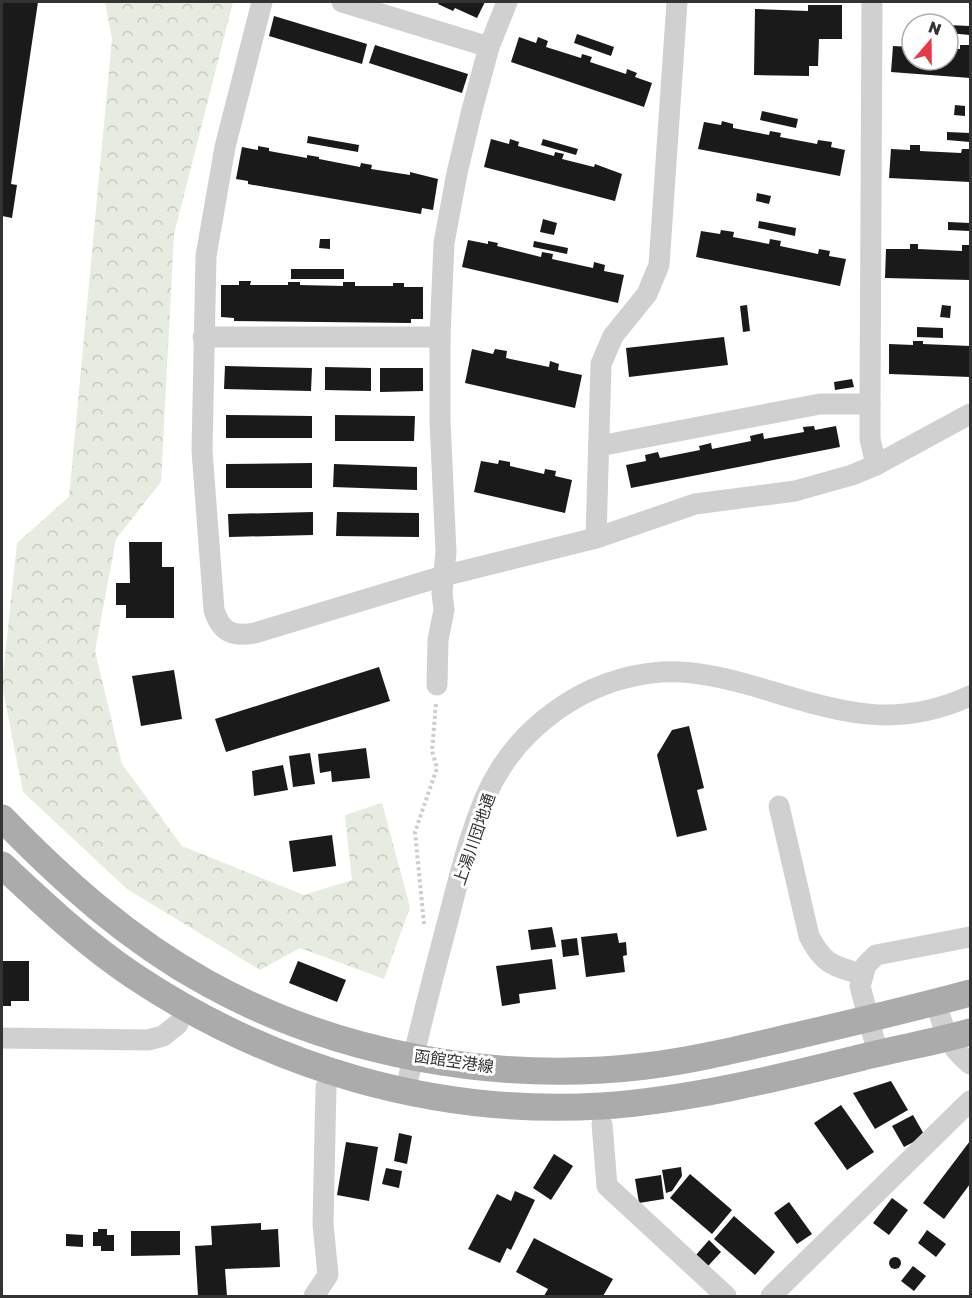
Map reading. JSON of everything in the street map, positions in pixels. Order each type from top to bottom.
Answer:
[{"type":"main road","name":"函館空港線","points":[[2,818],[45,862],[88,900],[143,942],[206,982],[308,1028],[413,1056],[521,1070],[645,1066],[709,1056],[970,993]]},
{"type":"main road","points":[[2,865],[98,950],[134,976],[190,1009],[287,1056],[352,1080],[405,1092],[458,1100],[537,1106],[601,1106],[771,1080],[959,1035]]},
{"type":"street","points":[[262,2],[221,169],[206,256],[202,337],[202,451],[214,610],[221,626],[233,635],[255,633],[443,576],[596,538],[695,504],[795,491],[876,465],[970,414]]},
{"type":"street","points":[[342,2],[374,6],[489,46]]},
{"type":"street","points":[[437,685],[438,640],[444,610],[443,576],[446,552],[440,337],[444,243],[457,173],[489,46],[507,2]]},
{"type":"street","points":[[596,538],[600,375],[607,348],[617,330],[647,294],[659,265],[677,2]]},
{"type":"street","points":[[872,2],[870,439],[876,465]]},
{"type":"street","points":[[202,337],[440,337]]},
{"type":"street","points":[[599,446],[820,404],[870,404]]},
{"type":"street","name":"上湯川団地通","points":[[405,1092],[462,869],[486,798],[507,760],[522,740],[540,723],[574,698],[591,690],[659,672],[683,672],[742,683],[833,708],[881,716],[928,711],[970,696]]},
{"type":"street","points":[[779,806],[818,954],[832,965],[861,974]]},
{"type":"street","points":[[878,1054],[860,986],[861,974],[876,955],[970,937]]},
{"type":"street","points":[[936,1002],[959,1035],[957,1053],[970,1064]]},
{"type":"street","points":[[2,1038],[148,1040],[163,1036],[178,1024]]},
{"type":"street","points":[[314,1296],[328,1275],[322,1224],[326,1087]]},
{"type":"street","points":[[771,1296],[970,1101]]},
{"type":"street","points":[[602,1124],[608,1186],[726,1296]]},
{"type":"path","points":[[424,934],[415,832],[437,768],[432,751],[437,685]]},
{"type":"green space","points":[[105,2],[233,2],[174,234],[161,482],[116,539],[95,651],[122,764],[182,846],[304,895],[352,880],[345,815],[382,803],[410,907],[384,979],[300,948],[260,970],[127,889],[23,792],[2,685],[17,543],[69,497],[112,39]]},
{"type":"building","points":[[2,2],[38,2],[11,184],[17,185],[12,218],[2,216]]},
{"type":"building","points":[[439,2],[485,2],[477,18],[455,8],[453,11],[438,4]]},
{"type":"building","points":[[808,5],[842,5],[842,39],[819,39],[818,66],[809,66],[809,76],[754,75],[755,9],[808,11]]},
{"type":"building","points":[[274,16],[367,44],[362,64],[269,36]]},
{"type":"building","points":[[960,26],[970,26],[970,35],[960,34]]},
{"type":"building","points":[[577,34],[614,47],[611,56],[574,43]]},
{"type":"building","points":[[519,37],[536,43],[538,37],[548,41],[546,47],[581,58],[582,54],[592,57],[590,62],[626,74],[627,69],[637,73],[635,77],[652,83],[644,107],[511,62]]},
{"type":"building","points":[[375,45],[468,74],[462,93],[369,63]]},
{"type":"building","points":[[960,45],[969,45],[970,78],[891,72],[893,46],[900,46],[900,72],[960,72]]},
{"type":"building","points":[[955,105],[965,106],[965,116],[954,115]]},
{"type":"building","points":[[762,111],[798,119],[796,128],[760,120]]},
{"type":"building","points":[[722,121],[733,124],[733,128],[769,135],[770,131],[781,133],[780,137],[817,144],[818,140],[832,142],[831,147],[845,150],[840,176],[698,149],[704,122],[721,125]]},
{"type":"building","points":[[947,132],[970,133],[970,142],[947,140]]},
{"type":"building","points":[[308,136],[359,145],[358,152],[307,143]]},
{"type":"building","points":[[491,139],[509,144],[510,139],[519,142],[518,146],[554,156],[555,152],[564,154],[562,159],[594,167],[595,164],[622,174],[615,201],[484,167]]},
{"type":"building","points":[[543,139],[578,149],[576,155],[541,145]]},
{"type":"building","points":[[910,145],[920,145],[920,151],[961,153],[962,149],[970,149],[970,182],[889,178],[891,149],[910,150]]},
{"type":"building","points":[[258,146],[269,148],[269,151],[307,158],[307,155],[360,167],[361,163],[372,165],[371,169],[410,175],[410,172],[438,179],[433,210],[422,208],[421,214],[248,184],[248,181],[236,179],[242,147],[258,150]]},
{"type":"building","points":[[757,193],[771,196],[769,204],[756,201]]},
{"type":"building","points":[[543,219],[557,223],[554,235],[540,232]]},
{"type":"building","points":[[759,221],[796,228],[795,236],[758,228]]},
{"type":"building","points":[[948,222],[970,223],[970,231],[948,230]]},
{"type":"building","points":[[721,230],[734,232],[733,237],[769,244],[770,239],[781,241],[780,246],[818,254],[819,249],[830,251],[829,256],[846,259],[840,286],[696,257],[701,231],[720,234]]},
{"type":"building","points":[[320,239],[330,239],[330,249],[319,248]]},
{"type":"building","points":[[468,240],[488,244],[488,241],[498,243],[497,246],[541,257],[542,252],[553,254],[552,259],[593,268],[594,262],[605,265],[604,271],[624,275],[618,303],[462,267]]},
{"type":"building","points":[[534,241],[568,248],[567,254],[533,247]]},
{"type":"building","points":[[910,244],[918,244],[918,249],[962,251],[962,245],[970,245],[970,280],[885,278],[886,249],[910,249]]},
{"type":"building","points":[[291,269],[344,269],[344,279],[291,279]]},
{"type":"building","points":[[239,281],[251,281],[250,285],[288,285],[288,282],[300,282],[300,285],[343,286],[343,282],[355,282],[355,286],[393,286],[393,283],[404,283],[404,287],[423,287],[423,319],[411,319],[411,323],[234,321],[234,318],[221,317],[221,285],[239,285]]},
{"type":"building","points":[[747,305],[750,331],[743,332],[740,306]]},
{"type":"building","points":[[942,305],[951,306],[950,318],[940,317]]},
{"type":"building","points":[[917,327],[943,328],[943,338],[917,337]]},
{"type":"building","points":[[724,337],[728,365],[629,377],[626,348]]},
{"type":"building","points":[[913,341],[923,341],[923,344],[970,346],[970,377],[889,374],[889,344],[913,345]]},
{"type":"building","points":[[472,349],[493,354],[495,349],[507,351],[506,358],[549,367],[550,361],[559,364],[558,370],[582,375],[575,408],[465,383]]},
{"type":"building","points":[[225,366],[312,368],[311,391],[224,389]]},
{"type":"building","points":[[325,367],[371,368],[371,391],[325,390]]},
{"type":"building","points":[[380,368],[423,368],[423,391],[380,392]]},
{"type":"building","points":[[852,379],[854,387],[835,390],[834,382]]},
{"type":"building","points":[[226,415],[312,416],[312,438],[226,438]]},
{"type":"building","points":[[335,415],[415,416],[414,441],[335,441]]},
{"type":"building","points":[[814,426],[815,430],[836,426],[840,447],[631,488],[626,465],[646,461],[645,455],[658,452],[660,458],[700,450],[699,446],[711,443],[712,449],[751,441],[750,436],[763,433],[764,439],[804,432],[803,427]]},
{"type":"building","points":[[499,460],[510,462],[510,466],[544,474],[545,469],[556,471],[555,476],[572,480],[565,513],[474,492],[481,461],[498,464]]},
{"type":"building","points":[[312,463],[312,488],[226,488],[226,464]]},
{"type":"building","points":[[334,464],[417,467],[417,490],[333,487]]},
{"type":"building","points":[[313,512],[313,535],[229,537],[228,514]]},
{"type":"building","points":[[337,512],[419,513],[419,537],[336,536]]},
{"type":"building","points":[[129,542],[162,542],[162,567],[174,567],[174,618],[126,618],[126,605],[116,605],[116,583],[130,583]]},
{"type":"building","points":[[379,667],[390,701],[226,752],[215,719]]},
{"type":"building","points":[[174,670],[182,719],[141,726],[132,676]]},
{"type":"building","points":[[689,726],[704,788],[697,790],[707,830],[677,837],[657,755],[672,730]]},
{"type":"building","points":[[366,748],[370,778],[332,782],[331,771],[320,773],[318,754]]},
{"type":"building","points":[[310,753],[315,784],[293,787],[289,756]]},
{"type":"building","points":[[283,765],[288,790],[254,796],[252,771]]},
{"type":"building","points":[[332,835],[336,866],[293,872],[289,841]]},
{"type":"building","points":[[552,927],[556,947],[531,950],[528,930]]},
{"type":"building","points":[[617,933],[619,943],[626,942],[627,955],[623,956],[625,972],[586,977],[581,937]]},
{"type":"building","points":[[577,938],[579,955],[563,957],[561,940]]},
{"type":"building","points":[[552,959],[556,989],[519,994],[520,1003],[502,1006],[496,966]]},
{"type":"building","points":[[2,961],[29,961],[29,1001],[11,1001],[11,1006],[2,1006]]},
{"type":"building","points":[[298,961],[346,980],[337,1002],[289,983]]},
{"type":"building","points":[[891,1081],[908,1110],[875,1129],[853,1093]]},
{"type":"building","points":[[841,1105],[874,1152],[847,1170],[814,1123]]},
{"type":"building","points":[[913,1115],[925,1136],[904,1147],[892,1126]]},
{"type":"building","points":[[399,1133],[412,1136],[407,1164],[394,1161]]},
{"type":"building","points":[[970,1141],[970,1184],[944,1219],[923,1203]]},
{"type":"building","points":[[346,1142],[378,1147],[369,1201],[337,1195]]},
{"type":"building","points":[[554,1154],[573,1166],[551,1200],[533,1188]]},
{"type":"building","points":[[681,1167],[682,1176],[672,1191],[666,1193],[662,1170]]},
{"type":"building","points":[[386,1168],[402,1171],[399,1188],[382,1184]]},
{"type":"building","points":[[690,1174],[732,1210],[712,1234],[670,1198]]},
{"type":"building","points":[[661,1175],[664,1199],[639,1203],[635,1179]]},
{"type":"building","points":[[515,1191],[535,1200],[511,1250],[507,1248],[500,1263],[468,1249],[497,1194],[511,1201]]},
{"type":"building","points":[[892,1198],[908,1210],[889,1235],[873,1223]]},
{"type":"building","points":[[789,1202],[812,1234],[797,1244],[774,1213]]},
{"type":"building","points":[[734,1216],[775,1252],[755,1275],[714,1239]]},
{"type":"building","points":[[261,1223],[261,1230],[278,1229],[280,1267],[225,1269],[227,1296],[198,1296],[195,1246],[212,1245],[211,1226]]},
{"type":"building","points":[[98,1229],[107,1229],[107,1235],[114,1235],[114,1251],[101,1251],[101,1246],[93,1246],[93,1232],[98,1232]]},
{"type":"building","points":[[927,1230],[946,1244],[936,1257],[918,1243]]},
{"type":"building","points":[[131,1231],[180,1231],[180,1255],[131,1256]]},
{"type":"building","points":[[66,1234],[83,1235],[83,1247],[66,1246]]},
{"type":"building","points":[[534,1238],[613,1279],[603,1296],[544,1296],[548,1289],[516,1272]]},
{"type":"building","points":[[709,1240],[721,1252],[708,1266],[696,1255]]},
{"type":"building","points":[[895,1257],[901,1263],[895,1269],[889,1263]]},
{"type":"building","points":[[913,1266],[926,1276],[914,1291],[901,1281]]}]
